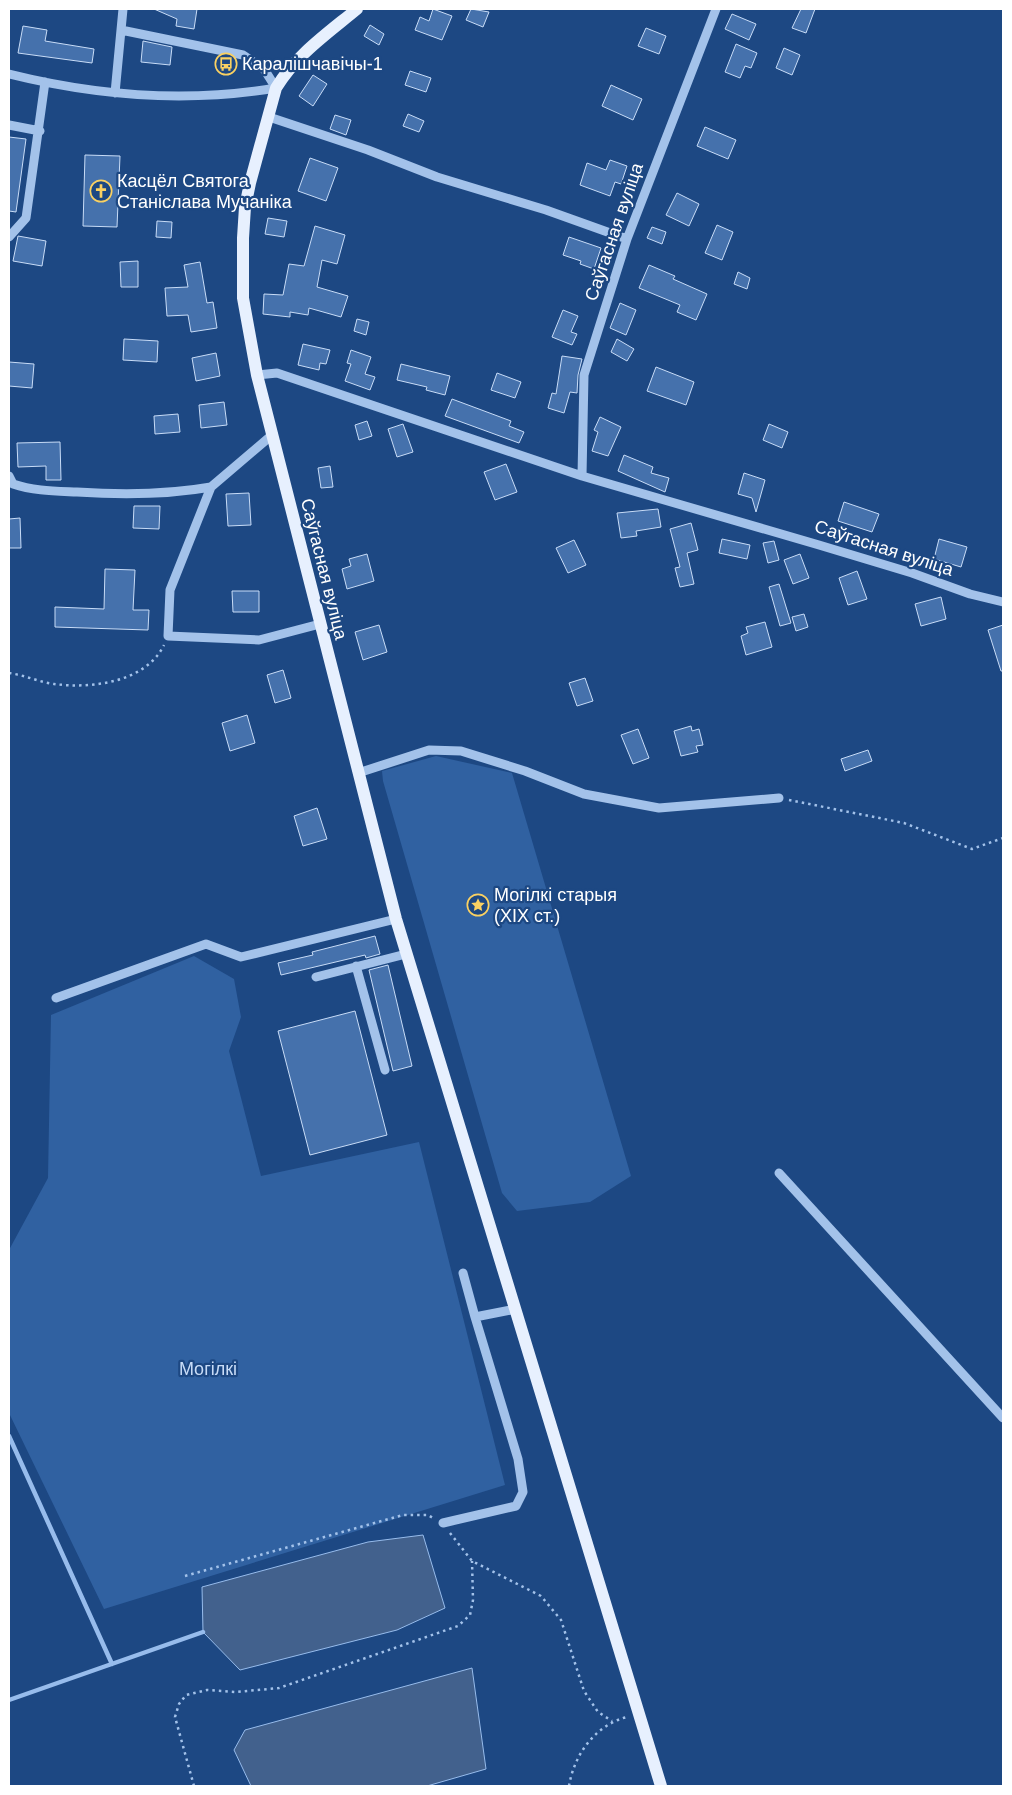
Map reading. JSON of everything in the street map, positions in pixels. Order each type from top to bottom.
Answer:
[{"type":"main road","name":"Саўгасная вуліца","points":[[357,9],[308,49],[285,73],[276,88],[249,191],[243,238],[243,298],[257,374],[272,435],[396,919],[638,1714],[662,1786]]},
{"type":"street","points":[[116,94],[123,9]]},
{"type":"street","name":"Саўгасная вуліца","points":[[582,476],[584,375],[627,239],[716,9]]},
{"type":"street","points":[[9,74],[116,94],[199,96],[243,93],[276,88],[264,69],[243,55],[121,30]]},
{"type":"street","points":[[9,237],[26,218],[40,131],[45,82]]},
{"type":"street","points":[[269,117],[368,150],[437,177],[546,210],[627,239]]},
{"type":"street","points":[[9,125],[40,131]]},
{"type":"street","name":"Саўгасная вуліца","points":[[257,374],[277,373],[582,476],[819,545],[912,573],[970,594],[1003,602]]},
{"type":"street","points":[[272,435],[211,487],[170,590],[168,636],[259,640],[320,624]]},
{"type":"street","points":[[9,476],[13,484],[29,490],[120,494],[184,492],[211,487]]},
{"type":"street","points":[[358,773],[429,750],[461,751],[524,771],[584,794],[659,808],[779,798]]},
{"type":"street","points":[[56,998],[206,944],[241,957],[396,919]]},
{"type":"street","points":[[316,977],[406,954]]},
{"type":"street","points":[[356,966],[385,1070]]},
{"type":"street","points":[[779,1173],[1003,1418]]},
{"type":"street","points":[[443,1522],[516,1506],[523,1492],[518,1459],[463,1273]]},
{"type":"street","points":[[475,1317],[516,1309]]},
{"type":"path","points":[[9,673],[54,684],[98,684],[128,677],[147,666],[159,655],[168,636]]},
{"type":"path","points":[[779,798],[904,823],[972,849],[1003,838]]},
{"type":"path","points":[[185,1576],[403,1515],[428,1516],[443,1522],[472,1561],[541,1596],[561,1620],[584,1691],[598,1712],[612,1721]]},
{"type":"path","points":[[194,1786],[175,1717],[178,1704],[186,1695],[207,1690],[236,1692],[279,1688],[458,1626],[470,1615],[473,1600],[472,1561]]},
{"type":"path","points":[[569,1786],[576,1761],[592,1738],[612,1721],[638,1714]]},
{"type":"green space","points":[[436,756],[512,773],[631,1176],[590,1202],[517,1211],[502,1193],[383,781],[382,771]]},
{"type":"green space","name":"Могілкі","points":[[194,956],[234,979],[241,1017],[229,1051],[261,1176],[419,1142],[505,1485],[104,1609],[9,1413],[9,1250],[48,1178],[51,1015]]},
{"type":"shaded area","points":[[423,1535],[445,1608],[397,1630],[240,1670],[203,1632],[202,1587],[368,1542]]},
{"type":"shaded area","points":[[472,1668],[486,1769],[427,1786],[251,1786],[234,1750],[245,1730]]},
{"type":"building","points":[[154,9],[197,9],[194,29],[176,26],[177,19]]},
{"type":"building","points":[[433,9],[452,16],[442,40],[415,30],[420,17],[429,21]]},
{"type":"building","points":[[471,9],[489,12],[483,27],[466,20]]},
{"type":"building","points":[[801,9],[815,9],[806,33],[792,28]]},
{"type":"building","points":[[732,14],[756,24],[749,40],[725,29]]},
{"type":"building","points":[[370,25],[384,34],[379,45],[364,36]]},
{"type":"building","points":[[23,26],[47,30],[45,41],[94,49],[92,63],[18,53]]},
{"type":"building","points":[[646,28],[666,36],[659,54],[638,46]]},
{"type":"building","points":[[143,41],[172,47],[170,65],[141,62]]},
{"type":"building","points":[[736,44],[757,53],[751,68],[745,66],[740,78],[725,72]]},
{"type":"building","points":[[784,48],[800,55],[792,75],[776,68]]},
{"type":"building","points":[[410,71],[431,78],[426,92],[405,85]]},
{"type":"building","points":[[313,75],[327,84],[313,106],[299,96]]},
{"type":"building","points":[[611,85],[642,99],[633,120],[602,106]]},
{"type":"building","points":[[408,114],[424,121],[419,132],[403,126]]},
{"type":"building","points":[[335,115],[351,120],[346,135],[330,129]]},
{"type":"building","points":[[705,127],[736,140],[728,159],[697,146]]},
{"type":"building","points":[[9,137],[26,139],[16,212],[9,211]]},
{"type":"building","name":"Касцёл Святога Станіслава Мучаніка","points":[[85,155],[120,156],[117,227],[83,226]]},
{"type":"building","points":[[310,158],[338,168],[326,201],[298,191]]},
{"type":"building","points":[[610,160],[627,166],[621,184],[615,182],[610,196],[580,185],[587,163],[606,170]]},
{"type":"building","points":[[677,193],[699,204],[689,226],[666,215]]},
{"type":"building","points":[[268,218],[287,221],[284,237],[265,234]]},
{"type":"building","points":[[157,221],[172,222],[171,238],[156,237]]},
{"type":"building","points":[[717,225],[733,232],[722,260],[705,253]]},
{"type":"building","points":[[315,226],[345,235],[337,264],[322,260],[317,287],[348,296],[341,317],[309,308],[308,315],[290,312],[290,317],[263,314],[264,294],[283,295],[289,264],[304,266]]},
{"type":"building","points":[[652,227],[666,232],[662,244],[647,238]]},
{"type":"building","points":[[18,236],[46,241],[42,266],[13,261]]},
{"type":"building","points":[[569,237],[601,248],[594,269],[580,264],[581,261],[563,255]]},
{"type":"building","points":[[138,261],[138,287],[121,287],[120,262]]},
{"type":"building","points":[[200,262],[207,303],[213,302],[217,328],[191,332],[188,315],[167,316],[165,288],[188,287],[184,265]]},
{"type":"building","points":[[649,265],[675,276],[673,279],[707,294],[696,320],[677,312],[680,305],[639,288]]},
{"type":"building","points":[[738,272],[750,278],[747,289],[734,284]]},
{"type":"building","points":[[620,303],[636,310],[626,335],[610,328]]},
{"type":"building","points":[[563,310],[578,316],[571,332],[577,334],[572,345],[552,337]]},
{"type":"building","points":[[357,319],[369,322],[366,335],[354,331]]},
{"type":"building","points":[[124,339],[158,341],[157,362],[123,360]]},
{"type":"building","points":[[617,339],[634,349],[627,361],[611,352]]},
{"type":"building","points":[[303,344],[330,350],[326,364],[320,363],[319,370],[298,365]]},
{"type":"building","points":[[351,350],[371,357],[365,374],[375,377],[370,390],[345,381],[351,364],[347,363]]},
{"type":"building","points":[[216,353],[220,376],[196,381],[192,358]]},
{"type":"building","points":[[562,356],[582,359],[578,375],[577,393],[570,392],[564,413],[548,408],[552,393],[556,394]]},
{"type":"building","points":[[9,362],[34,364],[32,388],[9,386]]},
{"type":"building","points":[[401,364],[450,376],[445,395],[426,390],[427,387],[397,380]]},
{"type":"building","points":[[656,367],[694,382],[686,405],[647,391]]},
{"type":"building","points":[[497,373],[521,382],[515,398],[491,390]]},
{"type":"building","points":[[452,399],[511,421],[509,426],[524,432],[519,443],[445,416]]},
{"type":"building","points":[[224,402],[227,425],[201,428],[199,405]]},
{"type":"building","points":[[178,414],[180,432],[155,434],[154,416]]},
{"type":"building","points":[[600,417],[621,427],[608,456],[592,451],[598,432],[594,430]]},
{"type":"building","points":[[367,421],[372,436],[359,440],[355,425]]},
{"type":"building","points":[[403,424],[413,452],[397,457],[388,429]]},
{"type":"building","points":[[769,424],[788,432],[782,448],[763,440]]},
{"type":"building","points":[[60,442],[61,480],[46,480],[46,466],[18,467],[17,443]]},
{"type":"building","points":[[624,455],[653,467],[651,473],[669,478],[665,492],[618,471]]},
{"type":"building","points":[[506,464],[517,492],[495,500],[484,472]]},
{"type":"building","points":[[330,466],[333,487],[321,488],[318,468]]},
{"type":"building","points":[[744,473],[765,480],[756,512],[752,498],[738,494]]},
{"type":"building","points":[[249,493],[251,525],[228,526],[226,494]]},
{"type":"building","points":[[844,502],[879,514],[872,532],[838,521]]},
{"type":"building","points":[[134,506],[160,506],[159,529],[133,528]]},
{"type":"building","points":[[658,509],[661,527],[636,531],[637,536],[621,538],[617,513]]},
{"type":"building","points":[[20,518],[21,548],[9,548],[9,519]]},
{"type":"building","points":[[691,523],[698,550],[687,553],[694,584],[680,587],[675,568],[680,567],[670,529]]},
{"type":"building","points":[[722,539],[750,545],[747,559],[719,553]]},
{"type":"building","points":[[939,539],[967,547],[961,567],[934,559]]},
{"type":"building","points":[[574,540],[586,565],[568,573],[556,548]]},
{"type":"building","points":[[774,541],[779,560],[768,563],[763,543]]},
{"type":"building","points":[[367,554],[374,581],[347,589],[342,569],[351,566],[349,559]]},
{"type":"building","points":[[800,554],[809,578],[793,584],[784,560]]},
{"type":"building","points":[[105,569],[135,570],[133,610],[149,610],[148,630],[55,627],[55,607],[104,609]]},
{"type":"building","points":[[857,571],[867,599],[848,605],[839,578]]},
{"type":"building","points":[[779,584],[791,623],[780,626],[769,587]]},
{"type":"building","points":[[232,591],[259,591],[259,612],[233,612]]},
{"type":"building","points":[[941,597],[946,619],[921,626],[915,604]]},
{"type":"building","points":[[804,614],[808,627],[796,631],[792,617]]},
{"type":"building","points":[[765,622],[772,647],[746,655],[741,636],[748,633],[746,627]]},
{"type":"building","points":[[379,625],[387,652],[363,660],[355,632]]},
{"type":"building","points":[[1003,625],[1003,671],[1001,671],[988,630]]},
{"type":"building","points":[[283,670],[291,698],[275,703],[267,675]]},
{"type":"building","points":[[585,678],[593,701],[577,706],[569,683]]},
{"type":"building","points":[[247,715],[255,743],[230,751],[222,723]]},
{"type":"building","points":[[691,726],[692,731],[699,729],[703,745],[696,746],[698,752],[681,756],[674,731]]},
{"type":"building","points":[[638,729],[649,758],[633,764],[621,735]]},
{"type":"building","points":[[868,750],[872,761],[845,771],[841,759]]},
{"type":"building","points":[[317,808],[327,839],[303,846],[294,816]]},
{"type":"building","points":[[375,936],[380,954],[366,958],[365,955],[281,975],[278,963],[313,955],[312,952]]},
{"type":"building","points":[[388,965],[412,1066],[393,1071],[369,970]]},
{"type":"building","points":[[355,1011],[387,1135],[310,1155],[278,1031]]},
{"type":"waterway","points":[[9,1436],[112,1664]]},
{"type":"waterway","points":[[9,1700],[203,1632]]},
{"type":"place","name":"Каралішчавічы-1","points":[[226,64]]},
{"type":"place","name":"Касцёл Святога Станіслава Мучаніка","points":[[101,191]]},
{"type":"place","name":"Могілкі старыя (XIX ст.)","points":[[478,905]]}]
